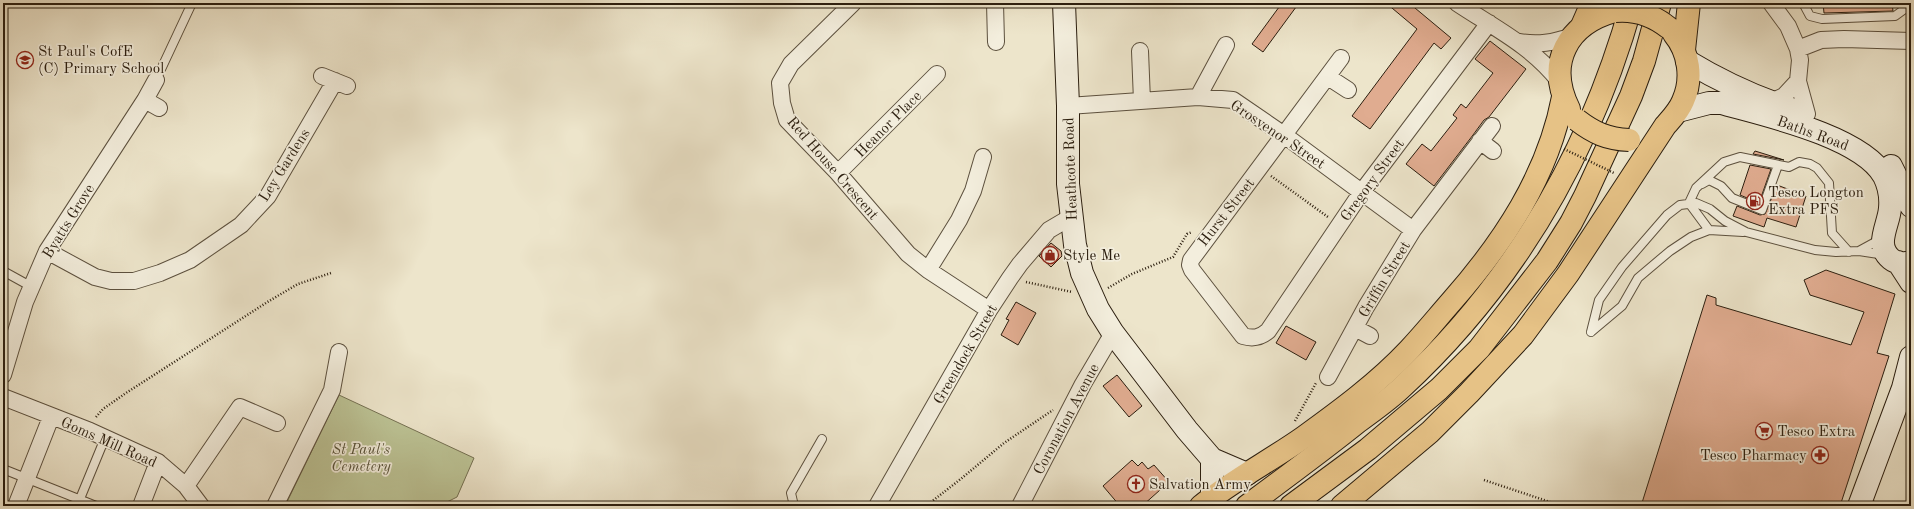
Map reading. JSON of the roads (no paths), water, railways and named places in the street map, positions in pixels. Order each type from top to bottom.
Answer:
[{"type":"main road","name":"Heathcote Road","points":[[1064,3],[1068,106],[1068,184],[1075,245],[1082,273],[1092,297],[1113,333],[1146,378],[1212,459],[1247,474]]},
{"type":"main road","points":[[1207,502],[1305,436],[1364,391],[1408,351],[1468,282],[1503,238],[1536,179],[1552,142],[1561,89],[1562,58],[1592,3]]},
{"type":"main road","points":[[1290,506],[1368,449],[1439,389],[1478,349],[1548,261],[1585,196],[1631,96],[1644,61],[1660,3]]},
{"type":"main road","points":[[1685,55],[1689,3]]},
{"type":"main road","points":[[1342,506],[1430,432],[1523,335],[1568,274],[1671,118],[1687,90],[1689,71],[1685,55],[1678,39],[1669,28],[1648,15],[1623,7],[1599,15],[1577,31]]},
{"type":"main road","points":[[1247,506],[1324,449],[1399,390],[1449,341],[1499,281],[1549,205],[1571,161],[1620,47],[1623,7]]},
{"type":"main road","name":"Baths Road","points":[[1685,55],[1721,81],[1771,102],[1842,126],[1873,146],[1890,164],[1911,206]]},
{"type":"main road","points":[[1561,89],[1577,120],[1591,131],[1604,137],[1629,140],[1642,138],[1671,118]]},
{"type":"main road","name":"Baths Road","points":[[1671,118],[1702,104],[1721,104],[1798,126],[1852,146],[1876,166],[1884,176],[1888,187],[1893,250]]},
{"type":"main road","points":[[1911,220],[1899,219],[1892,222],[1893,250],[1911,282]]},
{"type":"main road","points":[[1865,504],[1903,388],[1911,357]]},
{"type":"main road","points":[[1207,502],[1212,459]]},
{"type":"street","name":"Red House Crescent","points":[[853,3],[791,64],[780,84],[782,103],[788,120],[838,173],[908,254],[928,270],[989,310]]},
{"type":"street","points":[[995,3],[996,42]]},
{"type":"street","points":[[1457,3],[1518,42],[1549,67],[1561,89]]},
{"type":"street","points":[[1772,3],[1788,26],[1798,49],[1800,60],[1798,81],[1807,114]]},
{"type":"street","name":"Gregory Street","points":[[1259,338],[1268,331],[1338,224],[1489,23]]},
{"type":"street","points":[[1518,42],[1546,44],[1577,31]]},
{"type":"street","points":[[1798,49],[1821,40],[1910,38]]},
{"type":"street","points":[[1198,97],[1226,45]]},
{"type":"street","points":[[1140,51],[1142,101]]},
{"type":"street","name":"Hurst Street","points":[[1259,338],[1243,336],[1192,270],[1190,265],[1194,255],[1217,223],[1260,168],[1341,58]]},
{"type":"street","name":"Heanor Place","points":[[838,173],[937,74]]},
{"type":"street","points":[[1328,77],[1348,90]]},
{"type":"street","name":"Byatts Grove","points":[[3,375],[32,287],[47,251],[145,100],[156,80]]},
{"type":"street","name":"Ley Gardens","points":[[47,251],[95,277],[112,281],[134,281],[160,273],[190,260],[241,225],[268,196],[335,81]]},
{"type":"street","points":[[1771,102],[1784,96],[1798,81]]},
{"type":"street","name":"Grosvenor Street","points":[[1068,106],[1198,97],[1233,100],[1284,135],[1361,193]]},
{"type":"street","points":[[145,100],[159,108]]},
{"type":"street","name":"Griffin Street","points":[[1328,377],[1413,230],[1492,126]]},
{"type":"street","points":[[1480,141],[1493,151]]},
{"type":"street","points":[[928,270],[959,220],[973,190],[983,157]]},
{"type":"street","name":"Griffin Street","points":[[1361,193],[1413,230]]},
{"type":"street","name":"Greendock Street","points":[[878,506],[989,310],[1010,278],[1049,230],[1071,217]]},
{"type":"street","name":"Griffin Street","points":[[1355,328],[1370,336]]},
{"type":"street","name":"Coronation Avenue","points":[[1020,506],[1075,399],[1113,333]]},
{"type":"street","points":[[275,506],[332,390],[339,352]]},
{"type":"street","name":"Goms Mill Road","points":[[3,397],[90,431],[158,462],[186,486],[201,506]]},
{"type":"street","points":[[186,486],[240,407],[277,423]]},
{"type":"street","points":[[16,506],[51,417]]},
{"type":"street","points":[[141,506],[158,462]]},
{"type":"lane","name":"Byatts Grove","points":[[156,80],[192,3]]},
{"type":"lane","points":[[1803,3],[1810,16],[1822,19],[1895,16],[1906,8],[1909,3]]},
{"type":"lane","points":[[1689,203],[1696,188],[1724,162],[1740,157],[1789,167],[1799,162],[1810,164],[1817,168],[1829,183],[1832,233],[1849,252]]},
{"type":"lane","points":[[1696,188],[1709,180],[1721,186],[1732,198],[1762,210],[1778,165]]},
{"type":"lane","points":[[1746,232],[1725,221],[1705,206],[1689,203],[1680,205],[1667,215],[1622,267],[1599,300],[1591,332],[1622,306],[1638,278],[1670,251],[1691,237],[1709,230],[1746,232],[1815,250],[1849,252],[1893,250]]},
{"type":"lane","points":[[1689,203],[1709,230]]},
{"type":"lane","points":[[1859,251],[1893,250]]},
{"type":"lane","points":[[3,271],[32,287]]},
{"type":"lane","points":[[78,503],[105,438]]},
{"type":"lane","points":[[794,506],[791,492],[822,439]]},
{"type":"lane","points":[[3,469],[78,503],[96,506]]},
{"type":"place","name":"St Paul's CofE (C) Primary School","points":[[25,60]]},
{"type":"place","name":"Tesco Longton Extra PFS","points":[[1755,201]]},
{"type":"place","name":"Style Me","points":[[1050,255]]},
{"type":"place","name":"Tesco Extra","points":[[1764,431]]},
{"type":"place","name":"Tesco Pharmacy","points":[[1820,455]]},
{"type":"place","name":"Salvation Army","points":[[1136,484]]},
{"type":"park label","name":"St Paul's Cemetery","points":[[361,458]]}]
